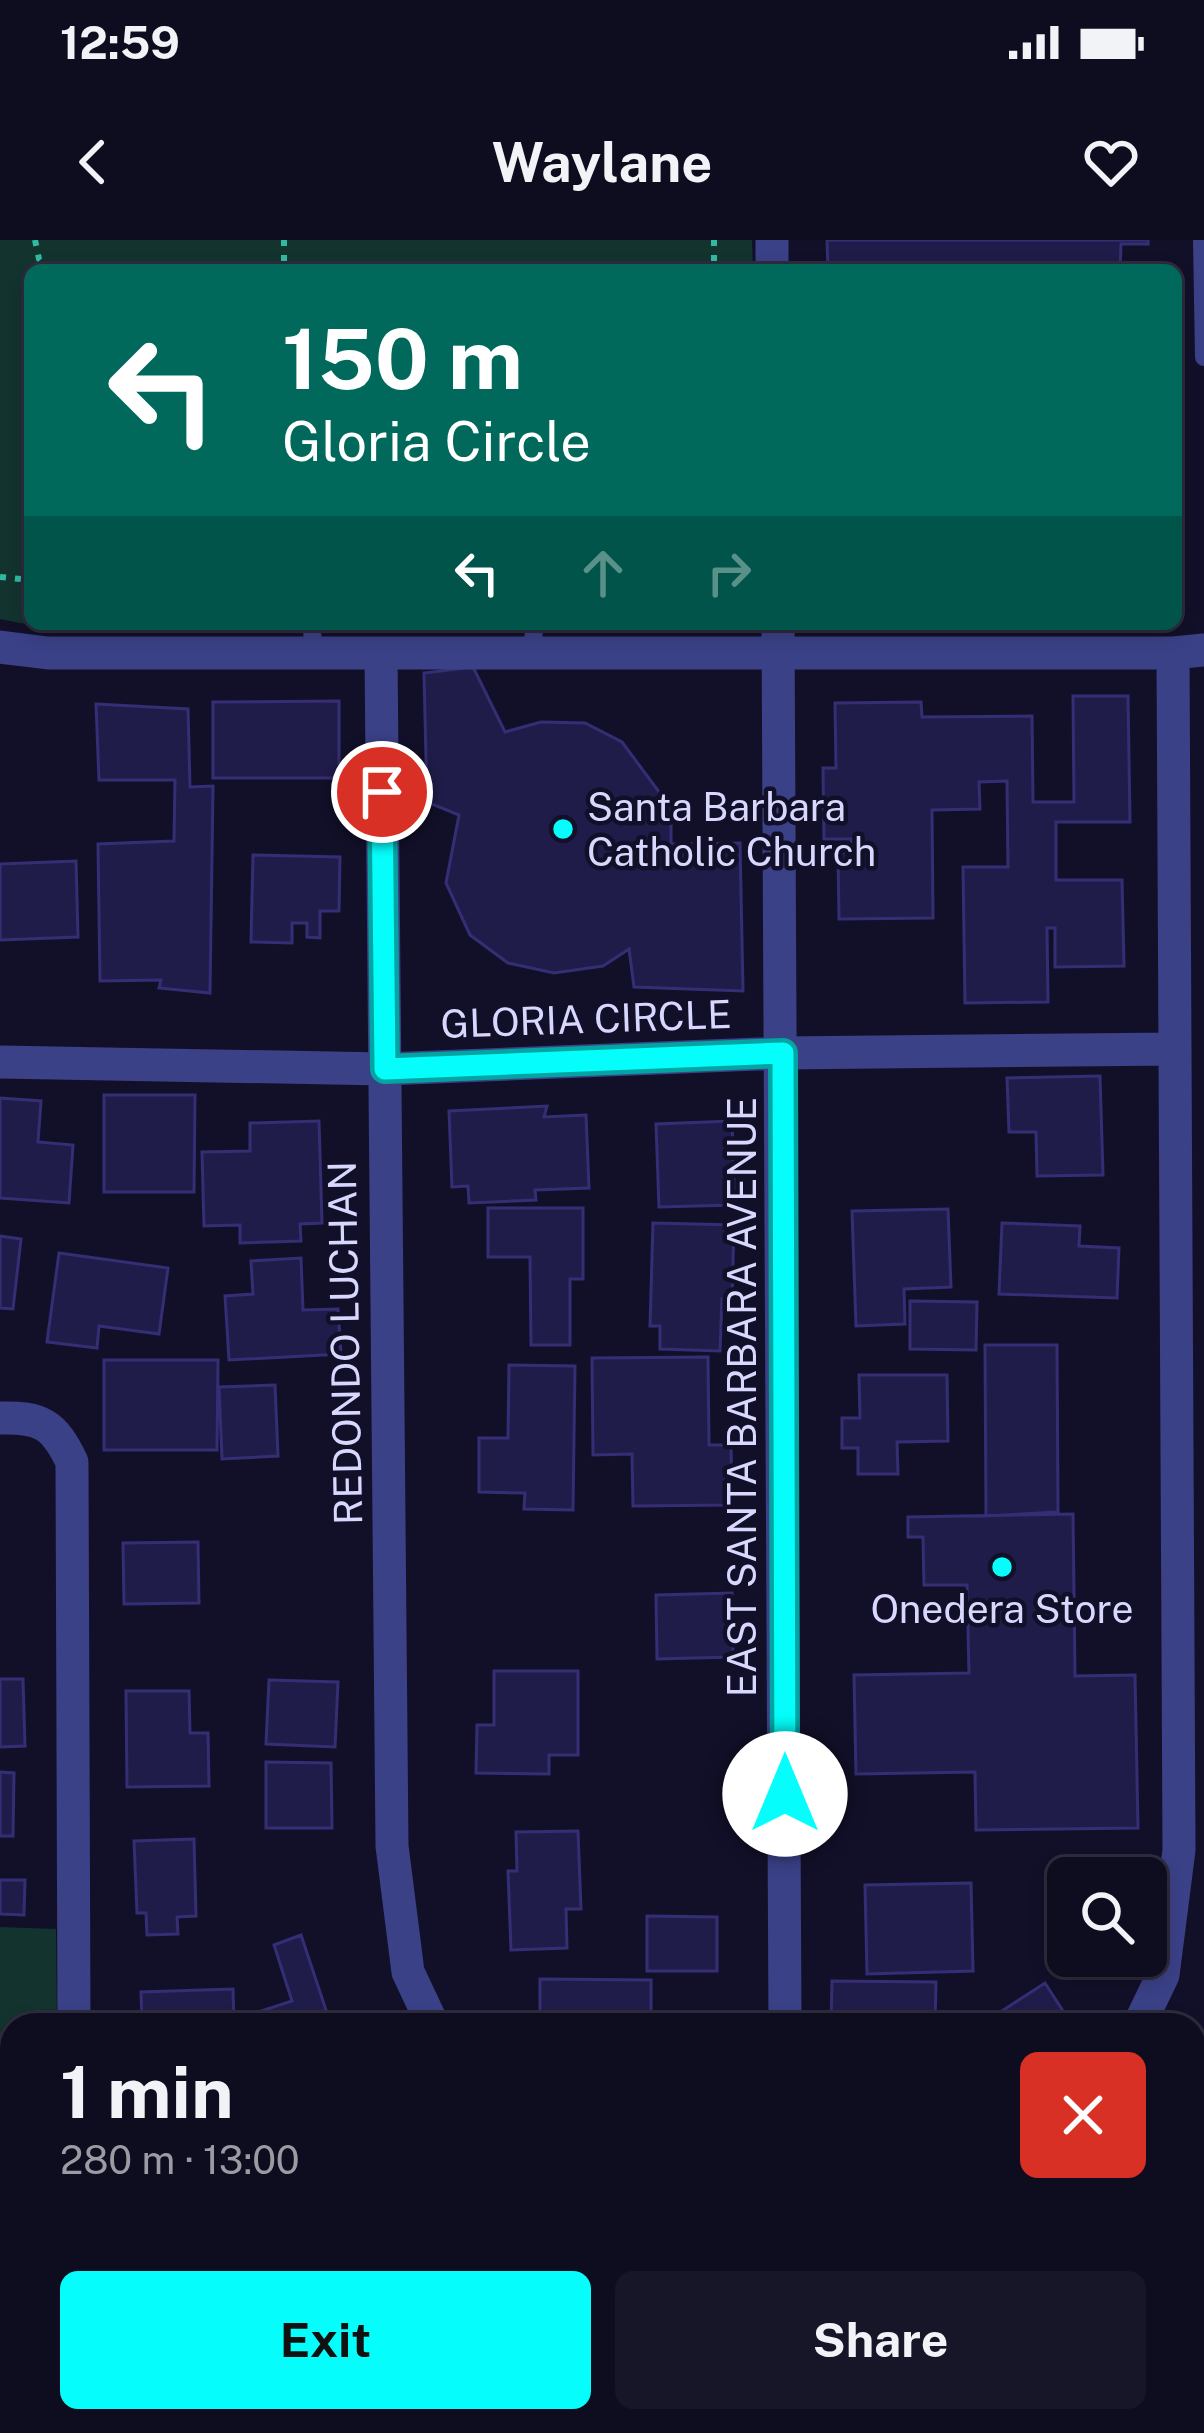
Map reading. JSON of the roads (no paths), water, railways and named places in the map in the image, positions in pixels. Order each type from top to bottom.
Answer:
[{"type":"street","points":[[0,647],[48,653],[313,639],[381,653],[533,639],[778,638],[1189,652],[1175,1049],[1179,1850],[1163,1975],[1145,2013]]},
{"type":"street","name":"EAST SANTA BARBARA AVENUE","points":[[778,638],[785,2013]]},
{"type":"street","name":"REDONDO LUCHAN","points":[[381,653],[392,1846],[407,1972],[427,2013]]},
{"type":"street","name":"GLORIA CIRCLE","points":[[0,1062],[385,1069],[783,1053],[1175,1049]]},
{"type":"street","points":[[0,1418],[31,1418],[50,1428],[72,1462],[74,2013]]},
{"type":"lane","points":[[1202,240],[1204,357]]},
{"type":"place","name":"Santa Barbara Catholic Church","points":[[563,829]]},
{"type":"place","name":"Onedera Store","points":[[1002,1567]]}]
